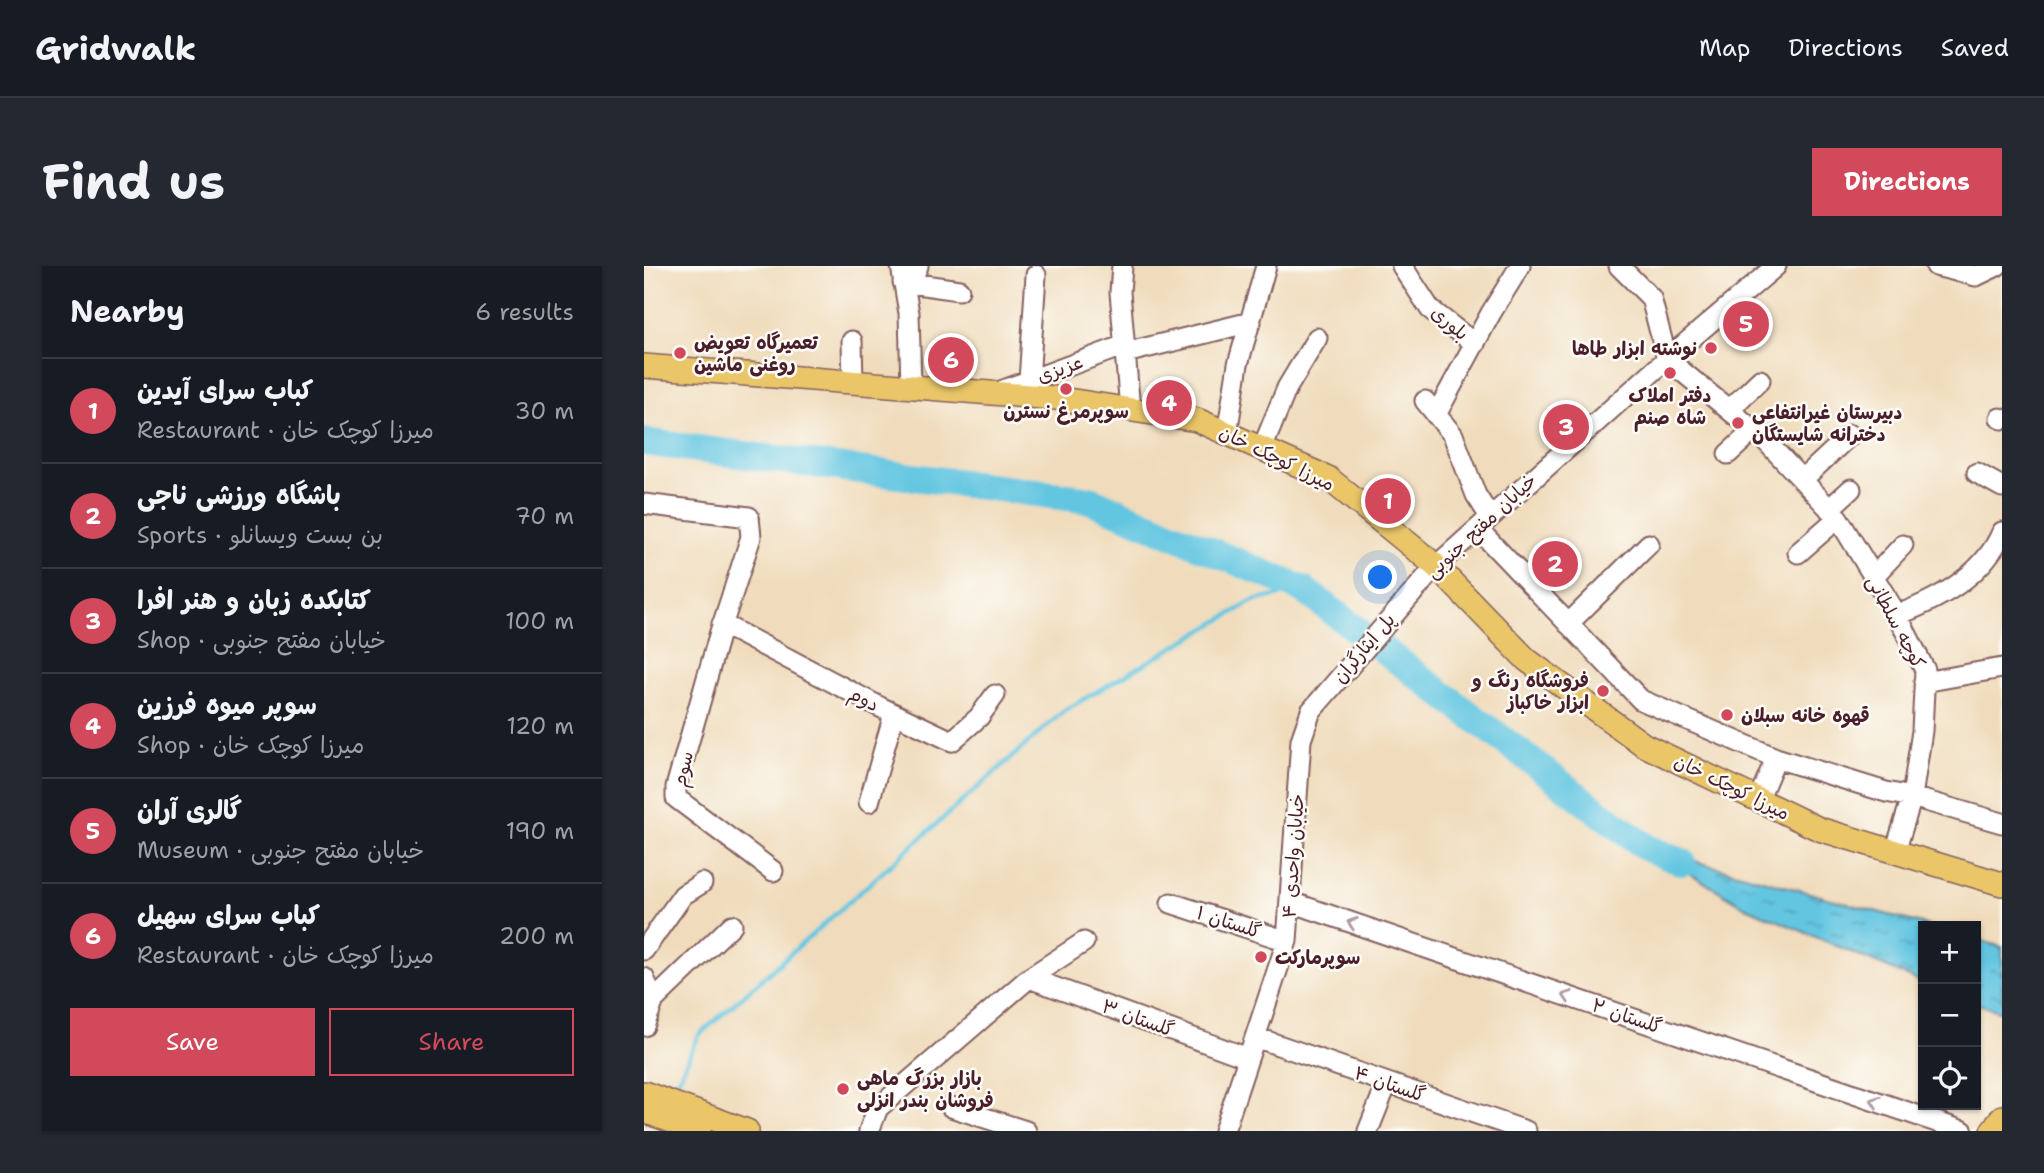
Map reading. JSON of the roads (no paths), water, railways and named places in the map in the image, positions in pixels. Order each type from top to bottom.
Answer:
[{"type":"main road","name":"میرزا کوچک خان","points":[[644,366],[1055,398],[1197,420],[1328,478],[1436,566],[1527,660],[1644,745],[1819,829],[2002,884]]},
{"type":"main road","points":[[644,1093],[747,1131]]},
{"type":"main road","points":[[644,1111],[699,1131]]},
{"type":"main road","points":[[1992,1131],[2002,1116]]},
{"type":"street","points":[[1122,266],[1120,292],[1130,410]]},
{"type":"street","points":[[1227,434],[1238,364],[1266,266]]},
{"type":"street","name":"بلوری","points":[[1402,266],[1430,309],[1475,344]]},
{"type":"street","points":[[1521,266],[1475,344],[1430,408],[1453,435],[1484,523],[1568,624],[1641,700],[1776,758],[1886,792],[2002,823]]},
{"type":"street","points":[[1619,266],[1651,298],[1668,359]]},
{"type":"street","name":"خیابان مفتح جنوبی","points":[[1409,594],[1484,523],[1776,266]]},
{"type":"street","points":[[1936,266],[1976,276],[1997,266]]},
{"type":"street","points":[[911,386],[908,274],[959,290]]},
{"type":"street","points":[[1028,381],[1035,275]]},
{"type":"street","name":"عزیزی","points":[[995,393],[1125,349],[1251,322]]},
{"type":"street","points":[[1262,449],[1287,388],[1317,338]]},
{"type":"street","points":[[852,341],[853,382]]},
{"type":"street","name":"کوچه سلطانی","points":[[1668,359],[1754,430],[1833,513],[1897,615],[1925,670],[1922,731],[1912,797],[1895,852]]},
{"type":"street","points":[[1730,410],[1760,380]]},
{"type":"street","points":[[1728,454],[1754,430]]},
{"type":"street","points":[[1802,480],[1850,436]]},
{"type":"street","points":[[1977,473],[2002,487]]},
{"type":"street","points":[[1798,553],[1851,489]]},
{"type":"street","points":[[644,504],[749,517],[751,537],[722,624]]},
{"type":"street","points":[[1897,615],[1925,604],[1973,574],[2002,533]]},
{"type":"street","points":[[1568,624],[1649,544]]},
{"type":"street","points":[[1873,577],[1903,545]]},
{"type":"street","name":"پل ایثارگران","points":[[1318,702],[1409,594]]},
{"type":"street","name":"دوم","points":[[722,624],[894,714],[952,741],[979,717],[995,695]]},
{"type":"street","name":"سوم","points":[[722,624],[676,798],[773,871]]},
{"type":"street","points":[[1924,682],[2002,668]]},
{"type":"street","name":"خیابان واحدی ۴","points":[[1227,1130],[1287,942],[1301,740],[1306,722],[1318,702]]},
{"type":"street","points":[[869,802],[894,714]]},
{"type":"street","points":[[1758,800],[1776,758]]},
{"type":"street","points":[[644,950],[683,895],[702,883]]},
{"type":"street","name":"گلستان ۲","points":[[1291,902],[1963,1131]]},
{"type":"street","name":"گلستان ۱","points":[[1171,904],[1287,942]]},
{"type":"street","points":[[644,1026],[654,1000],[732,925]]},
{"type":"street","points":[[869,1131],[878,1108],[1029,978],[1084,942]]},
{"type":"street","points":[[644,978],[654,1000]]},
{"type":"street","name":"گلستان ۳","points":[[1029,978],[1248,1058]]},
{"type":"street","name":"گلستان ۴","points":[[1255,1037],[1526,1131]]},
{"type":"street","points":[[1368,1131],[1387,1083]]},
{"type":"street","points":[[951,1107],[1026,1131]]},
{"type":"water","points":[[1647,848],[1918,923],[1918,981],[1746,907]]},
{"type":"water","points":[[1981,941],[2002,947],[2002,1012],[1981,1005]]},
{"type":"waterway","points":[[644,442],[1090,500],[1304,590],[1647,848],[1682,862]]},
{"type":"waterway","points":[[673,1091],[699,1035],[1065,710],[1253,601],[1304,590]]},
{"type":"place","name":"گالری آران","points":[[1746,324]]},
{"type":"place","name":"نوشته ابزار طاها","points":[[1711,348]]},
{"type":"place","name":"تعمیرگاه تعویض روغنی ماشین","points":[[680,353]]},
{"type":"place","name":"کباب سرای سهیل","points":[[951,360]]},
{"type":"place","name":"دفتر املاک شاه صنم","points":[[1670,373]]},
{"type":"place","name":"سوپرمرغ نسترن","points":[[1066,389]]},
{"type":"place","name":"سوپر میوه فرزین","points":[[1169,403]]},
{"type":"place","name":"دبیرستان غیرانتفاعی دخترانه شایستگان","points":[[1738,423]]},
{"type":"place","name":"کتابکده زبان و هنر افرا","points":[[1566,427]]},
{"type":"place","name":"کباب سرای آیدین","points":[[1388,501]]},
{"type":"place","name":"باشگاه ورزشی ناجی","points":[[1555,564]]},
{"type":"place","name":"فروشگاه رنگ و ابزار خاکباز","points":[[1603,691]]},
{"type":"place","name":"قهوه خانه سبلان","points":[[1727,715]]},
{"type":"place","name":"سوپرمارکت","points":[[1261,957]]},
{"type":"place","name":"بازار بزرگ ماهی فروشان بندر انزلی","points":[[843,1089]]}]
